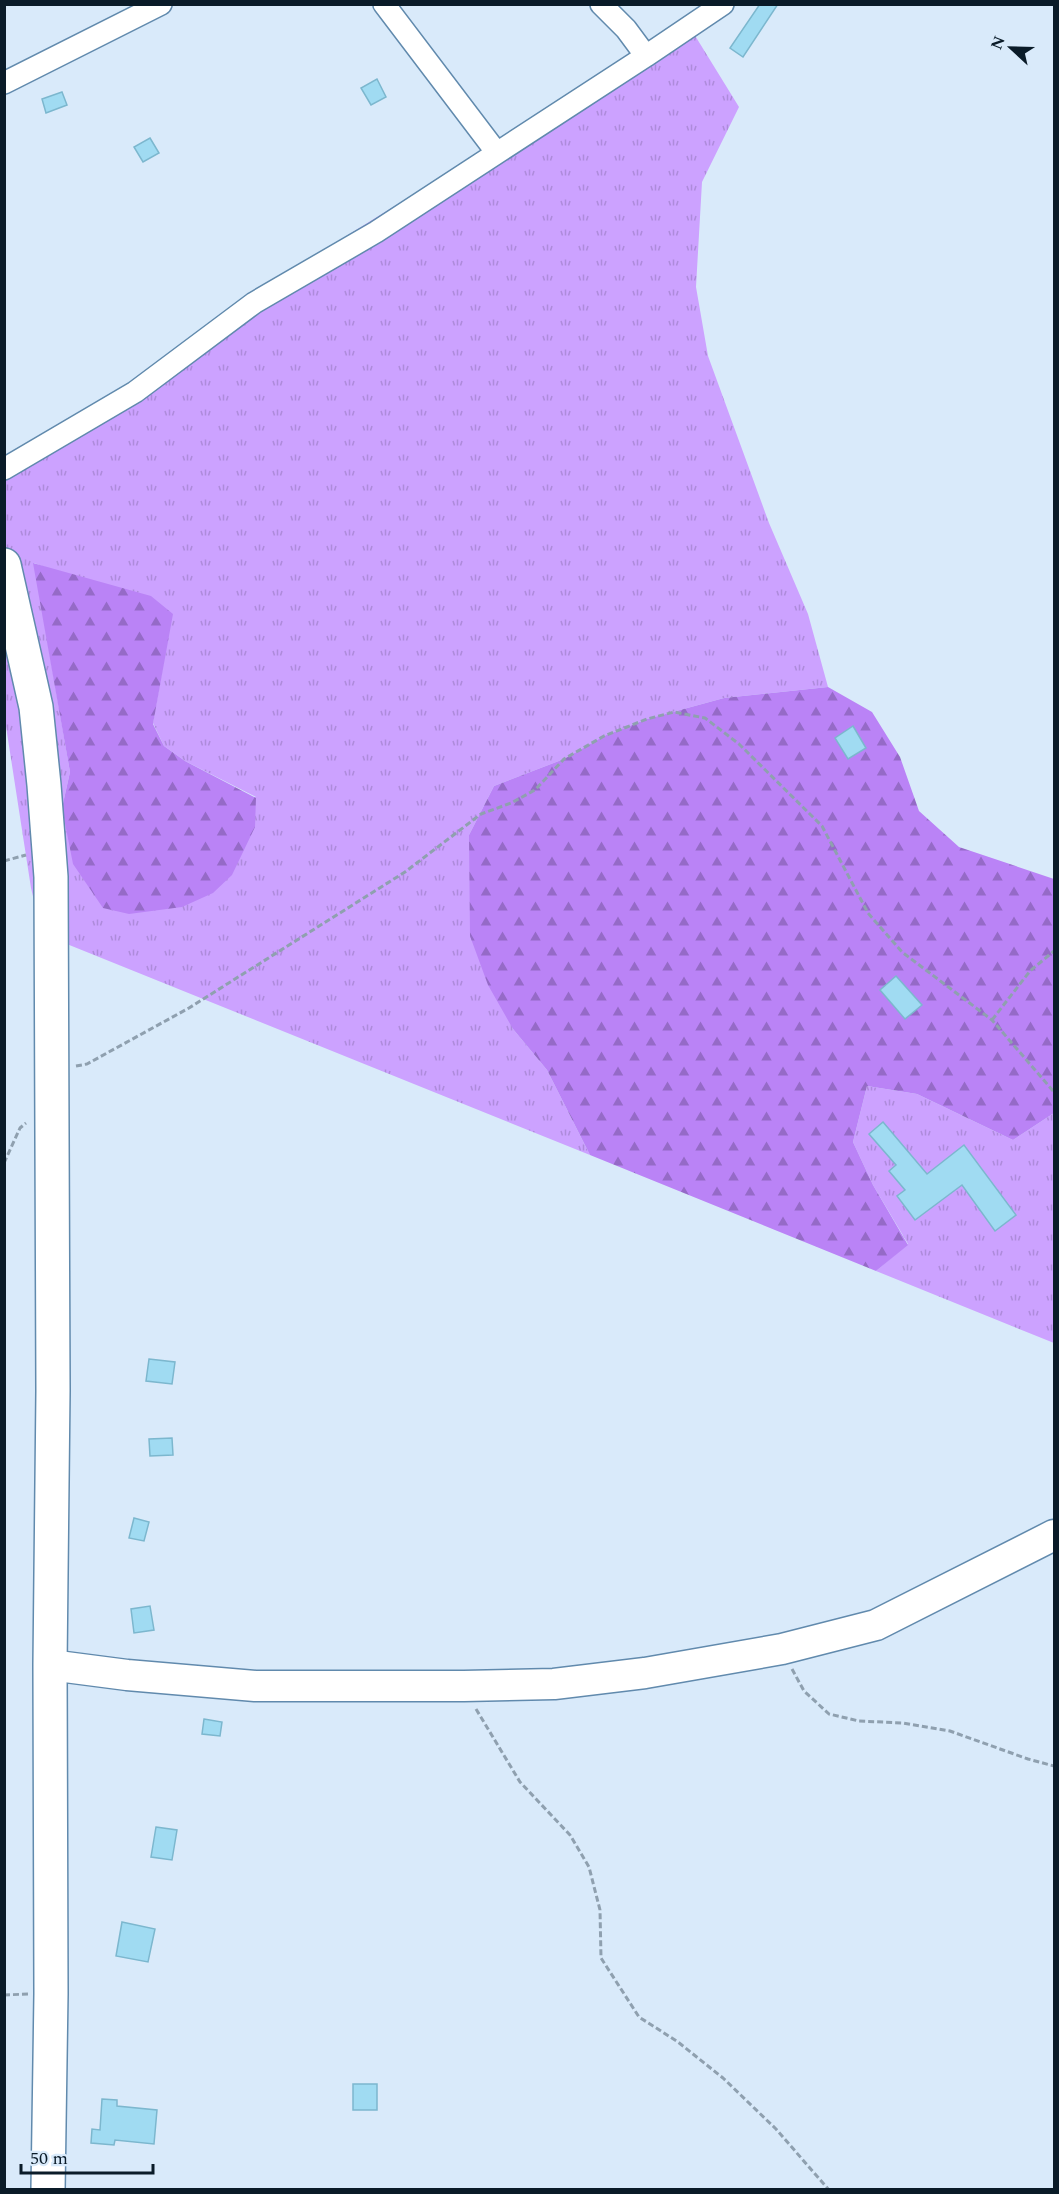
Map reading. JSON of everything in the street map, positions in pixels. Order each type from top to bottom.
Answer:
[{"type":"main road","points":[[4,565],[36,707],[51,877],[53,1391],[48,2190]]},
{"type":"street","points":[[4,83],[161,4]]},
{"type":"street","points":[[384,4],[497,153]]},
{"type":"street","points":[[601,4],[626,30],[646,56]]},
{"type":"street","points":[[4,469],[135,392],[254,303],[376,232],[723,4]]},
{"type":"street","points":[[50,1665],[127,1675],[255,1686],[554,1684],[645,1673],[782,1648],[876,1625],[1054,1535]]},
{"type":"path","points":[[4,1163],[20,1128],[51,1087],[87,1064],[189,1008],[405,872],[481,814],[511,803],[535,790],[564,759],[604,736],[647,719],[674,712],[705,718],[739,744],[822,826],[868,913],[902,952],[992,1020],[1054,1092]]},
{"type":"path","points":[[992,1020],[1030,971],[1054,951]]},
{"type":"path","points":[[782,1648],[804,1691],[829,1714],[859,1722],[903,1723],[950,1731],[1054,1766]]},
{"type":"path","points":[[464,1686],[486,1728],[520,1782],[570,1835],[589,1867],[600,1910],[602,1958],[639,2017],[678,2042],[723,2079],[776,2129],[829,2190]]},
{"type":"green space","points":[[686,21],[739,107],[702,182],[696,287],[708,356],[769,523],[808,614],[828,687],[724,698],[647,719],[604,736],[564,759],[494,786],[469,835],[513,1029],[547,1070],[590,1155],[42,934],[31,888],[5,720],[4,462],[118,392],[251,295]],"holes":[[[34,563],[172,614],[153,723],[164,746],[185,761],[256,797],[62,808],[70,772]]]},
{"type":"green space","points":[[33,563],[151,596],[173,614],[153,724],[164,746],[185,761],[256,798],[255,827],[232,875],[213,893],[182,907],[129,914],[103,908],[73,864],[62,808],[70,772]]},
{"type":"green space","points":[[828,687],[872,712],[900,757],[919,811],[959,847],[1054,879],[1054,1113],[1013,1140],[917,1094],[867,1086],[853,1142],[873,1185],[908,1245],[876,1271],[590,1155],[547,1070],[513,1029],[488,985],[470,936],[469,835],[494,786],[564,759],[604,736],[647,719],[724,698]]},
{"type":"green space","points":[[867,1086],[917,1094],[1013,1140],[1054,1113],[1054,1343],[876,1271],[908,1244],[873,1185],[853,1142]]},
{"type":"building","points":[[760,4],[778,4],[743,57],[730,48]]},
{"type":"building","points":[[377,79],[386,97],[371,105],[361,88]]},
{"type":"building","points":[[62,92],[67,105],[46,113],[42,99]]},
{"type":"building","points":[[150,138],[159,153],[143,162],[134,147]]},
{"type":"building","points":[[853,726],[866,748],[848,759],[835,738]]},
{"type":"building","points":[[896,976],[922,1005],[905,1019],[880,990]]},
{"type":"building","points":[[883,1122],[927,1174],[964,1145],[1016,1215],[995,1231],[962,1185],[915,1220],[897,1196],[905,1190],[889,1171],[896,1165],[869,1134]]},
{"type":"building","points":[[149,1359],[175,1362],[172,1384],[146,1381]]},
{"type":"building","points":[[172,1438],[173,1455],[150,1456],[149,1439]]},
{"type":"building","points":[[134,1518],[149,1522],[144,1541],[129,1538]]},
{"type":"building","points":[[150,1606],[154,1630],[134,1633],[131,1609]]},
{"type":"building","points":[[204,1719],[222,1722],[220,1736],[202,1734]]},
{"type":"building","points":[[156,1827],[177,1830],[172,1860],[151,1857]]},
{"type":"building","points":[[122,1922],[155,1929],[148,1962],[116,1956]]},
{"type":"building","points":[[353,2084],[377,2084],[377,2110],[353,2110]]},
{"type":"building","points":[[102,2099],[117,2100],[117,2106],[157,2110],[154,2144],[115,2140],[114,2145],[91,2143],[92,2129],[100,2130]]}]
